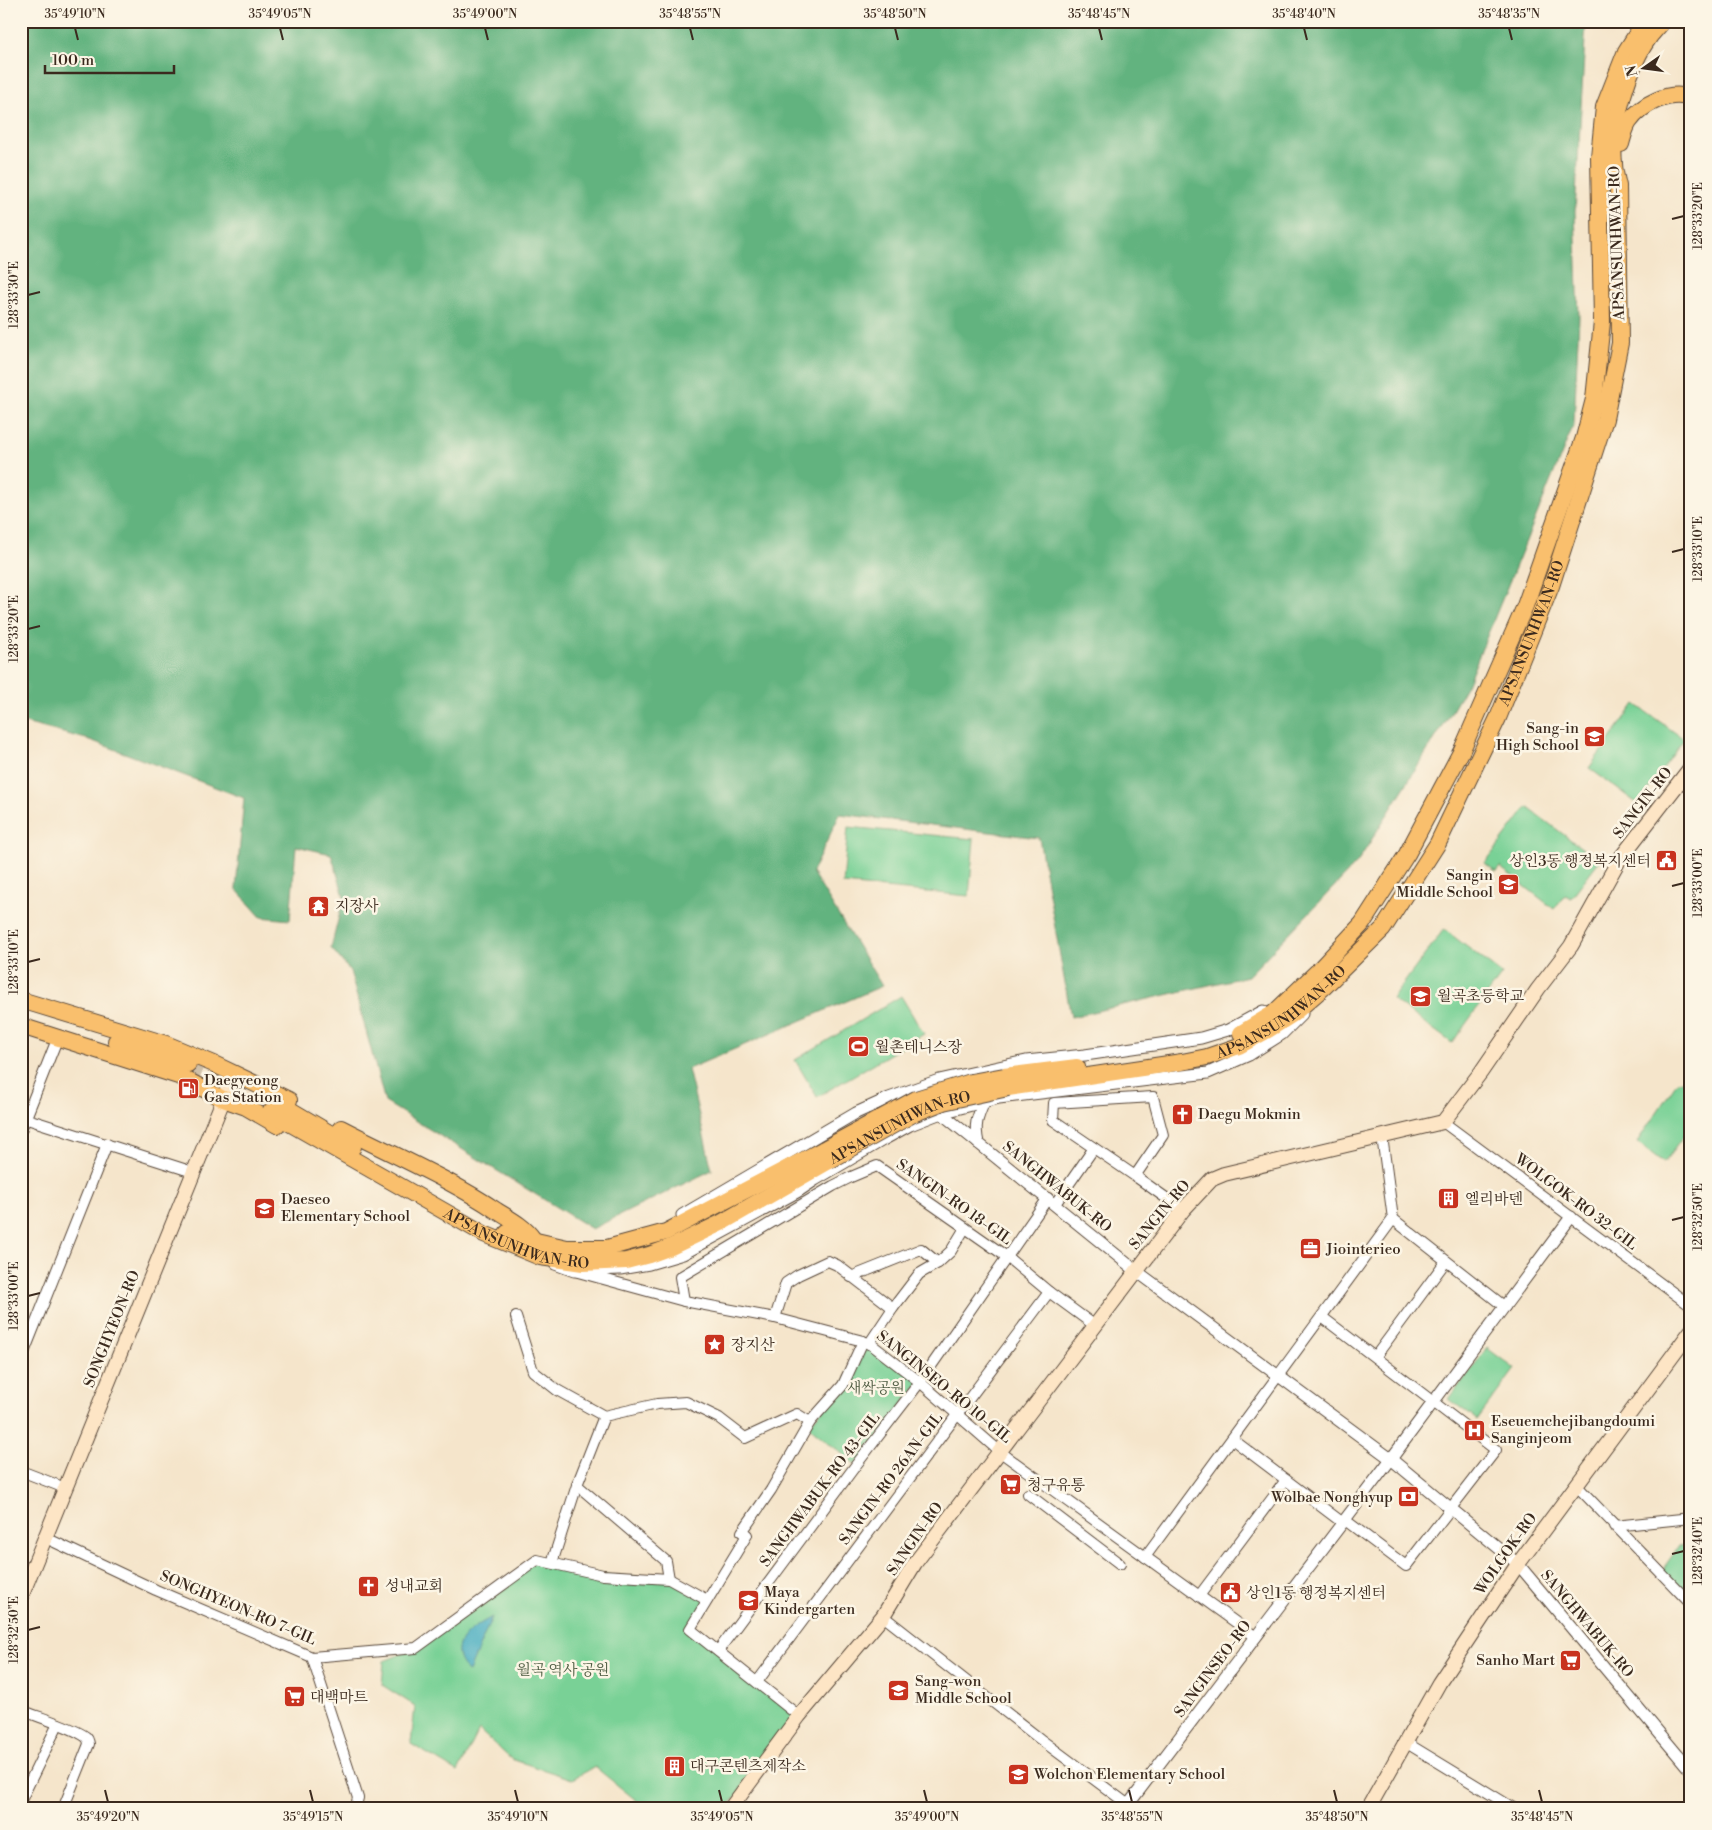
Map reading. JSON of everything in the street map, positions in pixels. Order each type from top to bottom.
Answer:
[{"type":"highway","points":[[1620,65],[1633,21]]},
{"type":"highway","name":"APSANSUNHWAN-RO","points":[[1320,981],[1362,924],[1407,854],[1461,752],[1525,606],[1584,438],[1594,400],[1602,322],[1599,157],[1604,107],[1620,65],[1645,21]]},
{"type":"highway","name":"APSANSUNHWAN-RO","points":[[273,1106],[490,1227],[536,1248],[607,1248],[666,1232],[827,1155],[916,1099],[971,1082],[1204,1049],[1248,1030],[1320,981],[1382,929],[1438,843],[1498,718],[1551,586],[1605,419],[1620,343],[1618,186],[1613,162],[1614,140],[1620,107],[1629,76],[1649,36],[1663,21]]},
{"type":"highway","points":[[1618,186],[1619,147],[1628,123],[1639,110],[1664,97],[1691,98]]},
{"type":"highway","points":[[21,1000],[166,1044],[214,1064],[285,1098],[478,1198],[529,1233],[536,1248],[511,1250],[497,1247],[311,1145],[246,1107],[223,1099],[181,1077],[21,1026]]},
{"type":"highway","points":[[21,1009],[187,1068],[21,1020]]},
{"type":"main road","name":"SANGIN-RO","points":[[730,1809],[799,1716],[883,1616],[915,1563],[1182,1210],[1212,1179],[1224,1174],[1444,1122],[1538,989],[1571,946],[1619,860],[1691,767]]},
{"type":"main road","name":"SONGHYEON-RO","points":[[21,1597],[234,1074]]},
{"type":"main road","name":"WOLGOK-RO","points":[[1368,1809],[1438,1683],[1518,1564],[1691,1331]]},
{"type":"street","points":[[536,1248],[549,1262],[574,1271],[630,1267],[649,1264],[684,1254],[798,1192],[815,1180],[910,1125],[941,1113],[989,1101],[1208,1073],[1249,1055],[1282,1034],[1320,981]]},
{"type":"street","points":[[21,1130],[24,1118],[58,1037]]},
{"type":"street","points":[[978,1143],[975,1128],[978,1116],[989,1101],[986,1084],[988,1074],[1002,1077]]},
{"type":"street","points":[[536,1248],[570,1241],[599,1242],[654,1229],[674,1220],[863,1109],[940,1080],[1002,1077]]},
{"type":"street","name":"SANGHWABUK-RO","points":[[916,1089],[941,1113],[1136,1270],[1391,1459],[1518,1564],[1691,1771]]},
{"type":"street","points":[[1135,1176],[1164,1135],[1153,1096],[1054,1103],[1053,1120],[1182,1210]]},
{"type":"street","points":[[24,1118],[193,1172]]},
{"type":"street","name":"WOLGOK-RO 32-GIL","points":[[1444,1122],[1691,1306]]},
{"type":"street","points":[[1145,1557],[1393,1219],[1382,1136]]},
{"type":"street","points":[[21,1360],[107,1144]]},
{"type":"street","name":"SANGHWABUK-RO 43-GIL","points":[[718,1651],[920,1382],[1007,1257],[1094,1148]]},
{"type":"street","name":"SANGIN-RO 18-GIL","points":[[684,1301],[680,1277],[833,1186],[877,1166],[1007,1257],[1094,1325]]},
{"type":"street","name":"SANGINSEO-RO","points":[[1129,1807],[1571,1217]]},
{"type":"street","points":[[1393,1219],[1505,1307]]},
{"type":"street","points":[[799,1716],[690,1629],[747,1535],[742,1532],[771,1490],[810,1422],[843,1385],[866,1342],[919,1274],[938,1263],[950,1251],[965,1228]]},
{"type":"street","points":[[851,1278],[921,1250],[938,1263]]},
{"type":"street","points":[[776,1318],[786,1283],[798,1275],[828,1261],[837,1265],[851,1278],[893,1308]]},
{"type":"street","points":[[1375,1357],[1446,1261]]},
{"type":"street","name":"SANGINSEO-RO 10-GIL","points":[[574,1271],[684,1301],[776,1318],[866,1342],[920,1382],[999,1451],[1256,1637]]},
{"type":"street","name":"SANGIN-RO 26AN-GIL","points":[[757,1682],[1050,1292]]},
{"type":"street","points":[[516,1317],[533,1371],[557,1390],[604,1416],[657,1404],[686,1402],[718,1418],[745,1438],[797,1414],[810,1422]]},
{"type":"street","points":[[1232,1439],[1406,1566],[1496,1450],[1322,1317]]},
{"type":"street","points":[[552,1564],[578,1485],[604,1416]]},
{"type":"street","points":[[21,1471],[66,1488]]},
{"type":"street","points":[[1199,1596],[1286,1480]]},
{"type":"street","points":[[578,1485],[666,1561],[669,1578]]},
{"type":"street","points":[[1576,1485],[1691,1604]]},
{"type":"street","points":[[1028,1494],[1120,1564]]},
{"type":"street","points":[[1614,1526],[1691,1518]]},
{"type":"street","name":"SONGHYEON-RO 7-GIL","points":[[46,1538],[155,1589],[312,1657],[416,1648],[537,1560],[603,1575],[669,1578],[708,1600]]},
{"type":"street","points":[[883,1616],[1129,1807]]},
{"type":"street","points":[[312,1657],[358,1798],[355,1809]]},
{"type":"street","points":[[21,1710],[58,1724],[84,1736],[88,1740],[89,1744],[63,1809]]},
{"type":"street","points":[[21,1800],[58,1724]]},
{"type":"street","points":[[1406,1742],[1515,1809]]},
{"type":"green space","points":[[21,21],[1586,21],[1575,212],[1579,317],[1574,424],[1467,685],[1446,721],[1357,863],[1248,976],[1071,1017],[1039,838],[840,814],[812,872],[882,986],[688,1069],[712,1170],[592,1229],[385,1102],[350,971],[331,948],[344,896],[331,854],[296,846],[290,920],[261,917],[236,889],[244,798],[90,740],[21,722]]},
{"type":"green space","points":[[1635,704],[1684,739],[1638,804],[1589,768]]},
{"type":"green space","points":[[1527,807],[1599,861],[1571,898],[1565,895],[1554,909],[1500,867],[1496,872],[1485,863]]},
{"type":"green space","points":[[848,827],[974,839],[969,896],[843,884]]},
{"type":"green space","points":[[1444,929],[1502,974],[1452,1043],[1392,999]]},
{"type":"green space","name":"월촌테니스장","points":[[901,996],[924,1034],[817,1097],[795,1060]]},
{"type":"green space","points":[[1691,1079],[1691,1126],[1664,1163],[1637,1142],[1677,1082]]},
{"type":"green space","name":"새싹공원","points":[[863,1341],[920,1382],[856,1465],[808,1426],[843,1385]]},
{"type":"green space","points":[[1487,1348],[1515,1369],[1477,1420],[1449,1399]]},
{"type":"green space","points":[[1691,1544],[1691,1604],[1660,1573],[1679,1546]]},
{"type":"green space","name":"월곡 역사 공원","points":[[537,1560],[603,1575],[669,1579],[707,1600],[690,1629],[799,1716],[726,1809],[647,1809],[595,1767],[572,1779],[511,1759],[479,1730],[458,1772],[411,1744],[415,1706],[382,1685],[384,1661],[416,1648]]},
{"type":"water","points":[[492,1617],[468,1672],[460,1660],[459,1644],[468,1633]]},
{"type":"tunnel","points":[[188,1064],[243,1087]]},
{"type":"place","name":"Sang-in High School","points":[[1595,737]]},
{"type":"place","name":"상인3동 행정복지센터","points":[[1667,861]]},
{"type":"place","name":"Sangin Middle School","points":[[1509,884]]},
{"type":"place","name":"지장사","points":[[319,906]]},
{"type":"place","name":"월곡초등학교","points":[[1421,996]]},
{"type":"place","name":"월촌테니스장","points":[[859,1047]]},
{"type":"place","name":"Daegyeong Gas Station","points":[[188,1089]]},
{"type":"place","name":"Daegu Mokmin","points":[[1182,1114]]},
{"type":"place","name":"엘리바덴","points":[[1449,1199]]},
{"type":"place","name":"Daeseo Elementary School","points":[[265,1208]]},
{"type":"place","name":"Jiointerieo","points":[[1310,1249]]},
{"type":"place","name":"장지산","points":[[715,1345]]},
{"type":"place","name":"Eseuemchejibangdoumi Sanginjeom","points":[[1475,1430]]},
{"type":"place","name":"청구유통","points":[[1011,1485]]},
{"type":"place","name":"Wolbae Nonghyup","points":[[1409,1497]]},
{"type":"place","name":"성내교회","points":[[369,1586]]},
{"type":"place","name":"상인1동 행정복지센터","points":[[1230,1593]]},
{"type":"place","name":"Maya Kindergarten","points":[[748,1601]]},
{"type":"place","name":"Sanho Mart","points":[[1571,1660]]},
{"type":"place","name":"Sang-won Middle School","points":[[899,1690]]},
{"type":"place","name":"대백마트","points":[[294,1697]]},
{"type":"place","name":"대구콘텐츠제작소","points":[[674,1766]]},
{"type":"place","name":"Wolchon Elementary School","points":[[1018,1774]]}]
